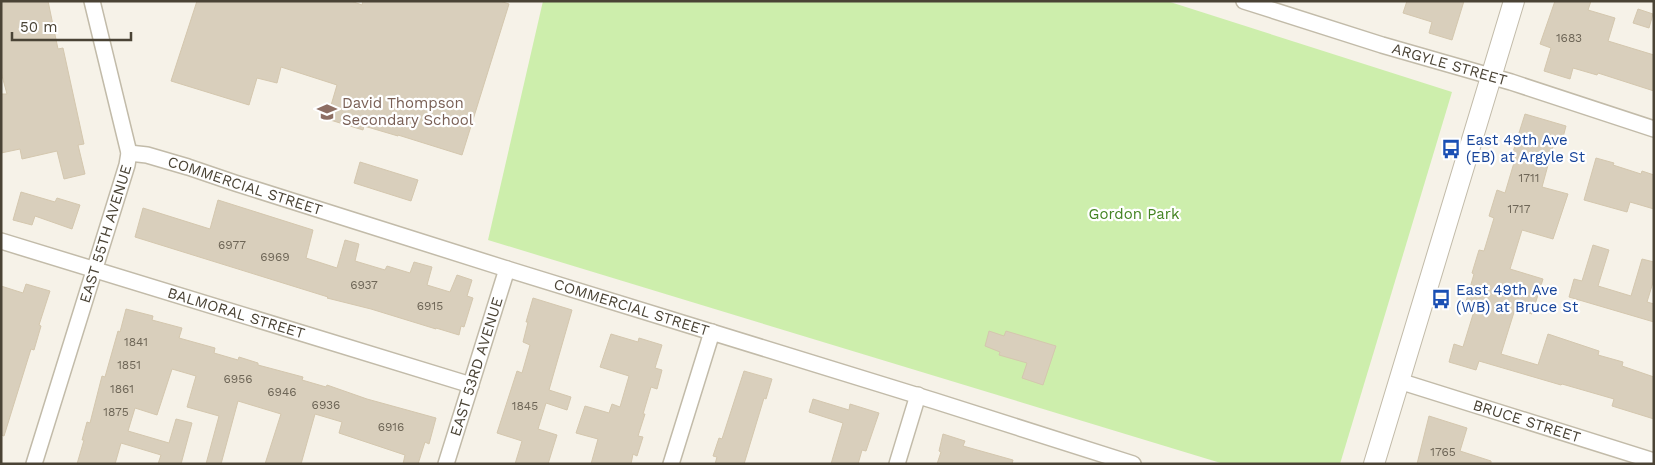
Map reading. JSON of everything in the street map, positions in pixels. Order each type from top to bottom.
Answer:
[{"type":"street","name":"EAST 55TH AVENUE","points":[[34,464],[127,165],[129,153],[92,1]]},
{"type":"street","name":"ARGYLE STREET","points":[[1244,1],[1654,129]]},
{"type":"street","points":[[1374,464],[1514,1]]},
{"type":"street","name":"COMMERCIAL STREET","points":[[129,153],[147,155],[188,167],[235,184],[507,269],[918,395],[1126,463]]},
{"type":"street","name":"BALMORAL STREET","points":[[1,241],[471,385]]},
{"type":"street","name":"EAST 53RD AVENUE","points":[[446,464],[507,269]]},
{"type":"street","points":[[671,464],[712,332]]},
{"type":"street","name":"BRUCE STREET","points":[[1399,381],[1654,461]]},
{"type":"street","points":[[897,464],[918,395]]},
{"type":"green space","name":"Gordon Park","points":[[543,1],[1167,1],[1452,92],[1340,464],[1224,464],[488,240]]},
{"type":"building","points":[[1,1],[48,1],[58,49],[63,48],[84,144],[78,145],[85,174],[64,179],[57,151],[22,159],[20,149],[1,153],[1,94],[7,94],[1,72]]},
{"type":"building","points":[[197,1],[351,1],[362,5],[363,1],[500,1],[509,4],[462,155],[398,135],[364,126],[363,130],[327,119],[337,85],[281,67],[277,83],[257,78],[249,105],[171,81]]},
{"type":"building","points":[[1407,1],[1464,1],[1452,40],[1429,33],[1432,22],[1403,13]]},
{"type":"building","points":[[1555,1],[1591,1],[1588,10],[1615,18],[1608,41],[1654,55],[1654,91],[1598,73],[1597,75],[1573,68],[1570,79],[1544,71],[1551,48],[1540,44]]},
{"type":"building","points":[[1638,9],[1653,14],[1649,28],[1633,23]]},
{"type":"building","points":[[1525,114],[1566,126],[1561,145],[1554,143],[1542,187],[1568,194],[1553,239],[1522,230],[1510,269],[1543,279],[1532,314],[1515,309],[1501,354],[1538,365],[1548,334],[1599,351],[1598,355],[1623,362],[1622,366],[1654,377],[1654,419],[1612,406],[1614,399],[1562,384],[1479,361],[1476,370],[1449,362],[1454,344],[1463,347],[1475,308],[1465,305],[1474,274],[1472,273],[1479,250],[1484,251],[1494,218],[1489,216],[1497,190],[1505,193],[1516,156],[1512,155]]},
{"type":"building","points":[[1596,158],[1641,174],[1642,171],[1654,175],[1654,209],[1630,202],[1627,212],[1584,200]]},
{"type":"building","points":[[360,162],[418,180],[411,201],[354,183]]},
{"type":"building","points":[[21,192],[55,202],[57,198],[80,205],[72,229],[35,216],[32,225],[13,220]]},
{"type":"building","points":[[218,200],[313,230],[306,258],[337,268],[345,240],[359,244],[355,261],[385,270],[387,266],[410,273],[414,262],[432,267],[427,285],[450,292],[457,275],[472,280],[467,296],[473,298],[464,327],[461,326],[459,335],[436,329],[327,298],[135,237],[143,208],[210,229]]},
{"type":"building","points":[[1593,245],[1609,250],[1598,286],[1631,296],[1642,259],[1654,262],[1654,279],[1647,302],[1654,304],[1654,322],[1569,297],[1574,279],[1582,281]]},
{"type":"building","points":[[26,284],[50,291],[39,325],[41,326],[34,350],[31,349],[4,436],[1,435],[1,286],[23,293]]},
{"type":"building","points":[[533,298],[572,310],[549,390],[571,397],[567,410],[546,403],[538,429],[557,435],[548,464],[515,464],[522,441],[497,433],[517,371],[522,373],[530,345],[523,342],[528,322],[526,322]]},
{"type":"building","points":[[126,309],[153,316],[152,320],[182,328],[179,338],[215,348],[214,353],[238,360],[239,357],[258,363],[258,365],[303,377],[302,380],[326,387],[327,385],[367,399],[436,418],[429,444],[425,442],[418,464],[403,464],[405,455],[339,433],[342,422],[315,414],[301,464],[265,464],[281,414],[238,401],[221,464],[206,464],[219,416],[187,407],[196,376],[172,369],[157,415],[135,408],[128,431],[169,443],[176,419],[192,423],[181,464],[158,464],[161,455],[121,443],[115,464],[77,464],[87,422],[90,423],[102,376],[105,377]]},
{"type":"building","points":[[989,331],[1004,336],[1006,331],[1056,346],[1043,385],[1022,378],[1027,363],[999,355],[1000,352],[985,346]]},
{"type":"building","points":[[611,334],[638,342],[639,338],[662,345],[655,368],[662,370],[657,389],[651,387],[638,436],[643,437],[637,456],[633,454],[631,464],[591,464],[598,439],[576,433],[585,406],[609,413],[612,404],[620,407],[629,376],[600,367]]},
{"type":"building","points":[[744,371],[772,379],[766,399],[764,398],[744,464],[715,464],[717,457],[713,456],[719,438],[722,439]]},
{"type":"building","points":[[813,399],[849,410],[850,404],[879,413],[866,451],[862,450],[858,464],[831,464],[843,423],[809,412]]},
{"type":"building","points":[[1429,416],[1467,428],[1460,451],[1491,461],[1491,464],[1417,464]]},
{"type":"building","points":[[943,434],[965,441],[963,446],[1013,460],[1012,464],[937,464],[941,452],[939,451]]},
{"type":"place","name":"David Thompson Secondary School","points":[[327,112]]},
{"type":"place","name":"East 49th Ave (EB) at Argyle St","points":[[1451,149]]},
{"type":"place","name":"East 49th Ave (WB) at Bruce St","points":[[1441,299]]}]
